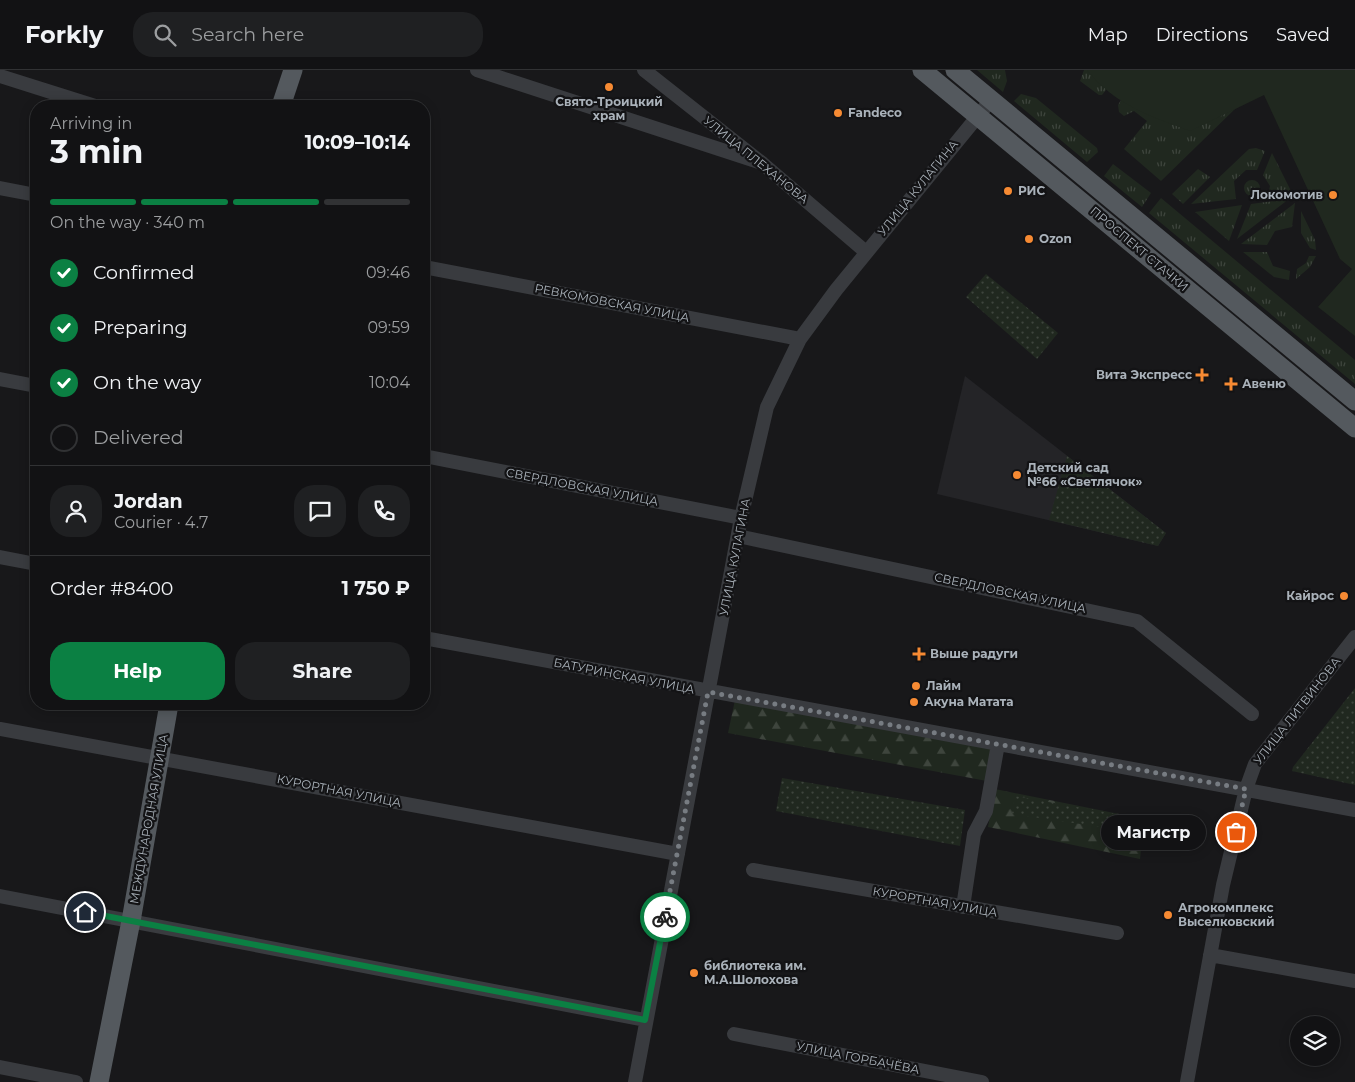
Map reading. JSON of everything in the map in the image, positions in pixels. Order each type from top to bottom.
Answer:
[{"type":"main road","points":[[283,100],[293,70]]},
{"type":"main road","name":"ПРОСПЕКТ СТАЧКИ","points":[[922,70],[1355,428]]},
{"type":"main road","name":"ПРОСПЕКТ СТАЧКИ","points":[[956,70],[1355,401]]},
{"type":"main road","name":"МЕЖДУНАРОДНАЯ УЛИЦА","points":[[99,1082],[131,921],[168,710]]},
{"type":"street","points":[[477,70],[762,163]]},
{"type":"street","name":"УЛИЦА ПЛЕХАНОВА","points":[[644,70],[762,163],[866,252]]},
{"type":"street","points":[[0,76],[75,100]]},
{"type":"street","name":"УЛИЦА КУЛАГИНА","points":[[635,1082],[645,1020],[741,518],[767,407],[800,339],[866,252],[991,100]]},
{"type":"street","points":[[0,188],[30,193]]},
{"type":"street","name":"РЕВКОМОВСКАЯ УЛИЦА","points":[[430,268],[800,339]]},
{"type":"street","points":[[0,380],[30,385]]},
{"type":"street","name":"СВЕРДЛОВСКАЯ УЛИЦА","points":[[430,457],[741,518]]},
{"type":"street","name":"СВЕРДЛОВСКАЯ УЛИЦА","points":[[738,536],[1137,620],[1252,714]]},
{"type":"street","points":[[0,557],[30,563]]},
{"type":"street","name":"УЛИЦА ЛИТВИНОВА","points":[[1186,1082],[1223,885],[1246,789],[1255,764],[1355,637]]},
{"type":"street","name":"БАТУРИНСКАЯ УЛИЦА","points":[[430,639],[1355,810]]},
{"type":"street","name":"КУРОРТНАЯ УЛИЦА","points":[[0,729],[678,854]]},
{"type":"street","points":[[963,907],[974,834],[986,811],[998,744]]},
{"type":"street","name":"КУРОРТНАЯ УЛИЦА","points":[[752,870],[1117,933]]},
{"type":"street","points":[[0,896],[645,1020]]},
{"type":"street","points":[[1210,955],[1355,981]]},
{"type":"street","name":"УЛИЦА ГОРБАЧЁВА","points":[[734,1034],[982,1082]]},
{"type":"street","points":[[0,1067],[76,1082]]},
{"type":"shaded area","name":"Детский сад №66 «Светлячок»","points":[[965,376],[1166,533],[1158,546],[937,494]]},
{"type":"green space","points":[[977,70],[1005,70],[1007,81],[1003,92]]},
{"type":"green space","points":[[1084,70],[1109,70],[1106,90],[1102,95],[1099,95],[1080,81]]},
{"type":"green space","name":"Локомотив","points":[[1087,70],[1355,70],[1355,336],[1318,307],[1352,269],[1340,259],[1264,95],[1190,131],[1147,114],[1121,101]]},
{"type":"green space","points":[[1021,94],[1036,98],[1097,148],[1098,152],[1087,162],[1014,101]]},
{"type":"green space","points":[[1121,100],[1216,118],[1236,108],[1161,181],[1124,149],[1147,121],[1134,111],[1124,116],[1119,112],[1118,105]]},
{"type":"green space","points":[[1256,148],[1265,151],[1257,170],[1246,170],[1234,181],[1236,199],[1191,204],[1249,149]]},
{"type":"green space","points":[[1272,153],[1292,193],[1268,195],[1270,186],[1263,175]]},
{"type":"green space","points":[[1113,164],[1151,193],[1142,207],[1104,176]]},
{"type":"green space","points":[[1198,169],[1210,177],[1183,204],[1172,194]]},
{"type":"green space","points":[[1252,180],[1260,188],[1252,196],[1244,188]]},
{"type":"green space","points":[[1161,198],[1355,360],[1355,384],[1149,213]]},
{"type":"green space","points":[[1289,199],[1237,239],[1251,204]]},
{"type":"green space","points":[[1295,203],[1292,227],[1275,231],[1267,245],[1241,244]]},
{"type":"green space","points":[[1242,205],[1229,241],[1195,212]]},
{"type":"green space","points":[[1301,211],[1315,240],[1316,250],[1310,248],[1301,233]]},
{"type":"green space","points":[[1243,252],[1267,252],[1273,266],[1290,271],[1289,280],[1274,277]]},
{"type":"green space","points":[[1309,256],[1316,256],[1310,267],[1296,279],[1297,269],[1306,263]]},
{"type":"green space","points":[[986,274],[1058,333],[1037,359],[966,297]]},
{"type":"green space","points":[[1067,456],[1166,533],[1158,546],[1049,520]]},
{"type":"green space","points":[[1355,688],[1355,785],[1292,771],[1293,767]]},
{"type":"green space","points":[[735,700],[994,746],[987,781],[728,733]]},
{"type":"green space","points":[[782,778],[965,810],[960,846],[776,811]]},
{"type":"green space","points":[[995,789],[1144,819],[1140,859],[988,827]]},
{"type":"green space","points":[[1015,796],[1156,821],[1155,835],[1012,814]]},
{"type":"way so far","points":[[665,917],[688,805],[708,692],[1246,789],[1236,832]]},
{"type":"place","name":"Свято-Троицкий храм","points":[[609,87]]},
{"type":"place","name":"Fandeco","points":[[838,113]]},
{"type":"place","name":"РИС","points":[[1008,191]]},
{"type":"place","name":"Локомотив","points":[[1333,195]]},
{"type":"place","name":"Ozon","points":[[1029,239]]},
{"type":"place","name":"Вита Экспресс","points":[[1202,375]]},
{"type":"place","name":"Авеню","points":[[1231,384]]},
{"type":"place","name":"Детский сад №66 «Светлячок»","points":[[1017,475]]},
{"type":"place","name":"Кайрос","points":[[1344,596]]},
{"type":"place","name":"Выше радуги","points":[[919,654]]},
{"type":"place","name":"Лайм","points":[[916,686]]},
{"type":"place","name":"Акуна Матата","points":[[914,702]]},
{"type":"place","name":"Магистр","points":[[1236,832]]},
{"type":"place","name":"Агрокомплекс Выселковский","points":[[1168,915]]},
{"type":"place","name":"библиотека им. М.А.Шолохова","points":[[694,973]]},
{"type":"route","points":[[85,912],[645,1020],[665,917]]}]
